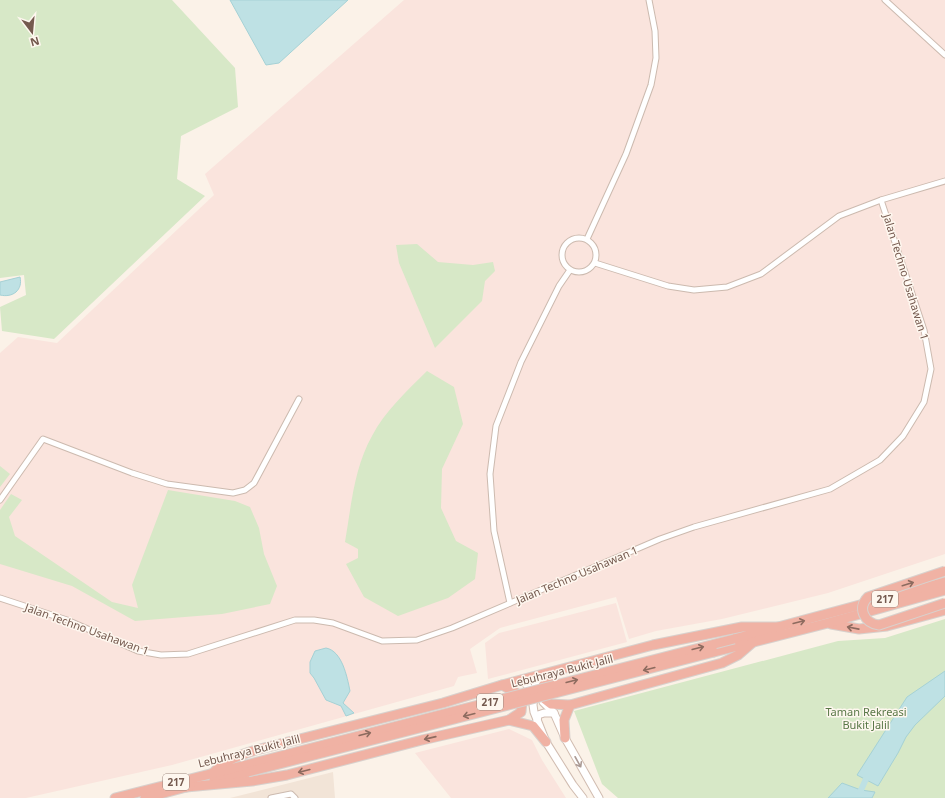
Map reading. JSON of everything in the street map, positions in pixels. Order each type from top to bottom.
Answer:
[{"type":"highway","points":[[945,571],[868,597],[862,607],[868,621],[879,625],[945,603]]},
{"type":"highway","name":"Lebuhraya Bukit Jalil","points":[[145,798],[247,768],[945,582]]},
{"type":"highway","name":"Lebuhraya Bukit Jalil","points":[[115,798],[213,773],[247,768],[714,652],[828,623],[945,590]]},
{"type":"highway","points":[[828,623],[859,629],[887,626],[945,610]]},
{"type":"highway","points":[[213,773],[221,765],[235,756],[443,703],[520,680],[653,645],[742,627],[780,627]]},
{"type":"highway","points":[[554,672],[543,686],[542,697],[551,704],[570,705],[722,663],[738,655],[753,642]]},
{"type":"highway","points":[[186,787],[252,781],[287,775],[422,740],[509,720],[521,712],[522,702],[515,692],[502,685]]},
{"type":"highway","points":[[565,738],[564,720],[570,705]]},
{"type":"highway","points":[[509,720],[533,726],[546,742]]},
{"type":"main road","points":[[543,675],[536,681],[534,694],[533,705],[537,721],[546,742],[583,798]]},
{"type":"main road","points":[[520,680],[526,684],[554,714],[565,738],[599,798]]},
{"type":"main road","points":[[537,721],[538,716],[541,713],[554,714]]},
{"type":"street","points":[[587,239],[626,154],[651,86],[656,58],[655,31],[649,0]]},
{"type":"street","points":[[885,0],[945,55]]},
{"type":"street","points":[[595,263],[668,286],[694,290],[727,287],[761,274],[839,216],[881,200],[945,181]]},
{"type":"street","name":"Jalan Techno Usahawan 1","points":[[0,598],[67,620],[138,651],[161,655],[188,654],[243,638],[295,620],[314,620],[333,623],[382,641],[417,640],[441,632],[510,604],[660,539],[694,527],[830,489],[880,460],[903,436],[924,402],[931,369],[924,330],[881,200]]},
{"type":"street","points":[[581,238],[587,239],[595,247],[597,258],[595,263],[587,271],[576,272],[570,270],[563,261],[563,250],[570,240],[581,238]]},
{"type":"street","points":[[510,604],[494,532],[490,474],[496,426],[521,362],[559,286],[570,270]]},
{"type":"street","points":[[0,500],[43,439],[132,473],[167,484],[233,493],[245,490],[254,483],[299,399]]},
{"type":"street","points":[[271,798],[291,794],[295,798]]},
{"type":"shaded area","points":[[404,0],[945,0],[945,554],[828,593],[722,619],[656,631],[629,639],[616,597],[500,628],[470,649],[477,673],[458,677],[454,686],[172,765],[26,798],[0,798],[0,353],[18,337],[57,343],[214,195],[205,174]]},
{"type":"shaded area","points":[[616,603],[627,642],[488,679],[485,643],[499,633]]},
{"type":"shaded area","points":[[509,729],[532,740],[542,760],[566,798],[451,798],[415,753]]},
{"type":"shaded area","points":[[333,772],[335,798],[230,798]]},
{"type":"green space","points":[[0,0],[172,0],[235,68],[238,107],[181,136],[177,179],[205,196],[54,339],[2,331],[0,307],[26,295],[24,275],[0,278]]},
{"type":"green space","points":[[417,244],[438,262],[473,265],[493,262],[495,271],[485,281],[482,301],[435,348],[399,263],[396,245]]},
{"type":"green space","points":[[427,371],[454,387],[463,424],[442,469],[441,508],[456,541],[478,553],[475,579],[448,598],[398,616],[364,597],[346,564],[358,558],[358,549],[345,542],[357,474],[366,448],[383,418]]},
{"type":"green space","points":[[0,466],[10,474],[0,487]]},
{"type":"green space","points":[[168,490],[235,501],[250,507],[259,528],[264,554],[277,586],[270,604],[222,614],[135,621],[72,586],[0,564],[0,510],[11,494],[22,500],[9,517],[15,536],[112,602],[138,608],[132,585]]},
{"type":"green space","name":"Taman Rekreasi Bukit Jalil","points":[[945,619],[945,798],[618,798],[602,784],[574,711],[838,641],[885,638]]},
{"type":"water","points":[[230,0],[348,0],[279,63],[266,65]]},
{"type":"water","points":[[20,277],[20,286],[16,292],[5,296],[0,295],[0,282]]},
{"type":"water","points":[[326,648],[332,650],[336,654],[343,665],[350,691],[343,703],[354,713],[346,716],[341,706],[326,700],[310,673],[310,662],[315,651]]},
{"type":"water","points":[[945,671],[945,696],[915,725],[906,737],[878,786],[857,775],[907,697]]},
{"type":"water","points":[[842,783],[861,790],[875,792],[872,798],[828,798]]},
{"type":"waterway","points":[[861,790],[866,779]]}]
